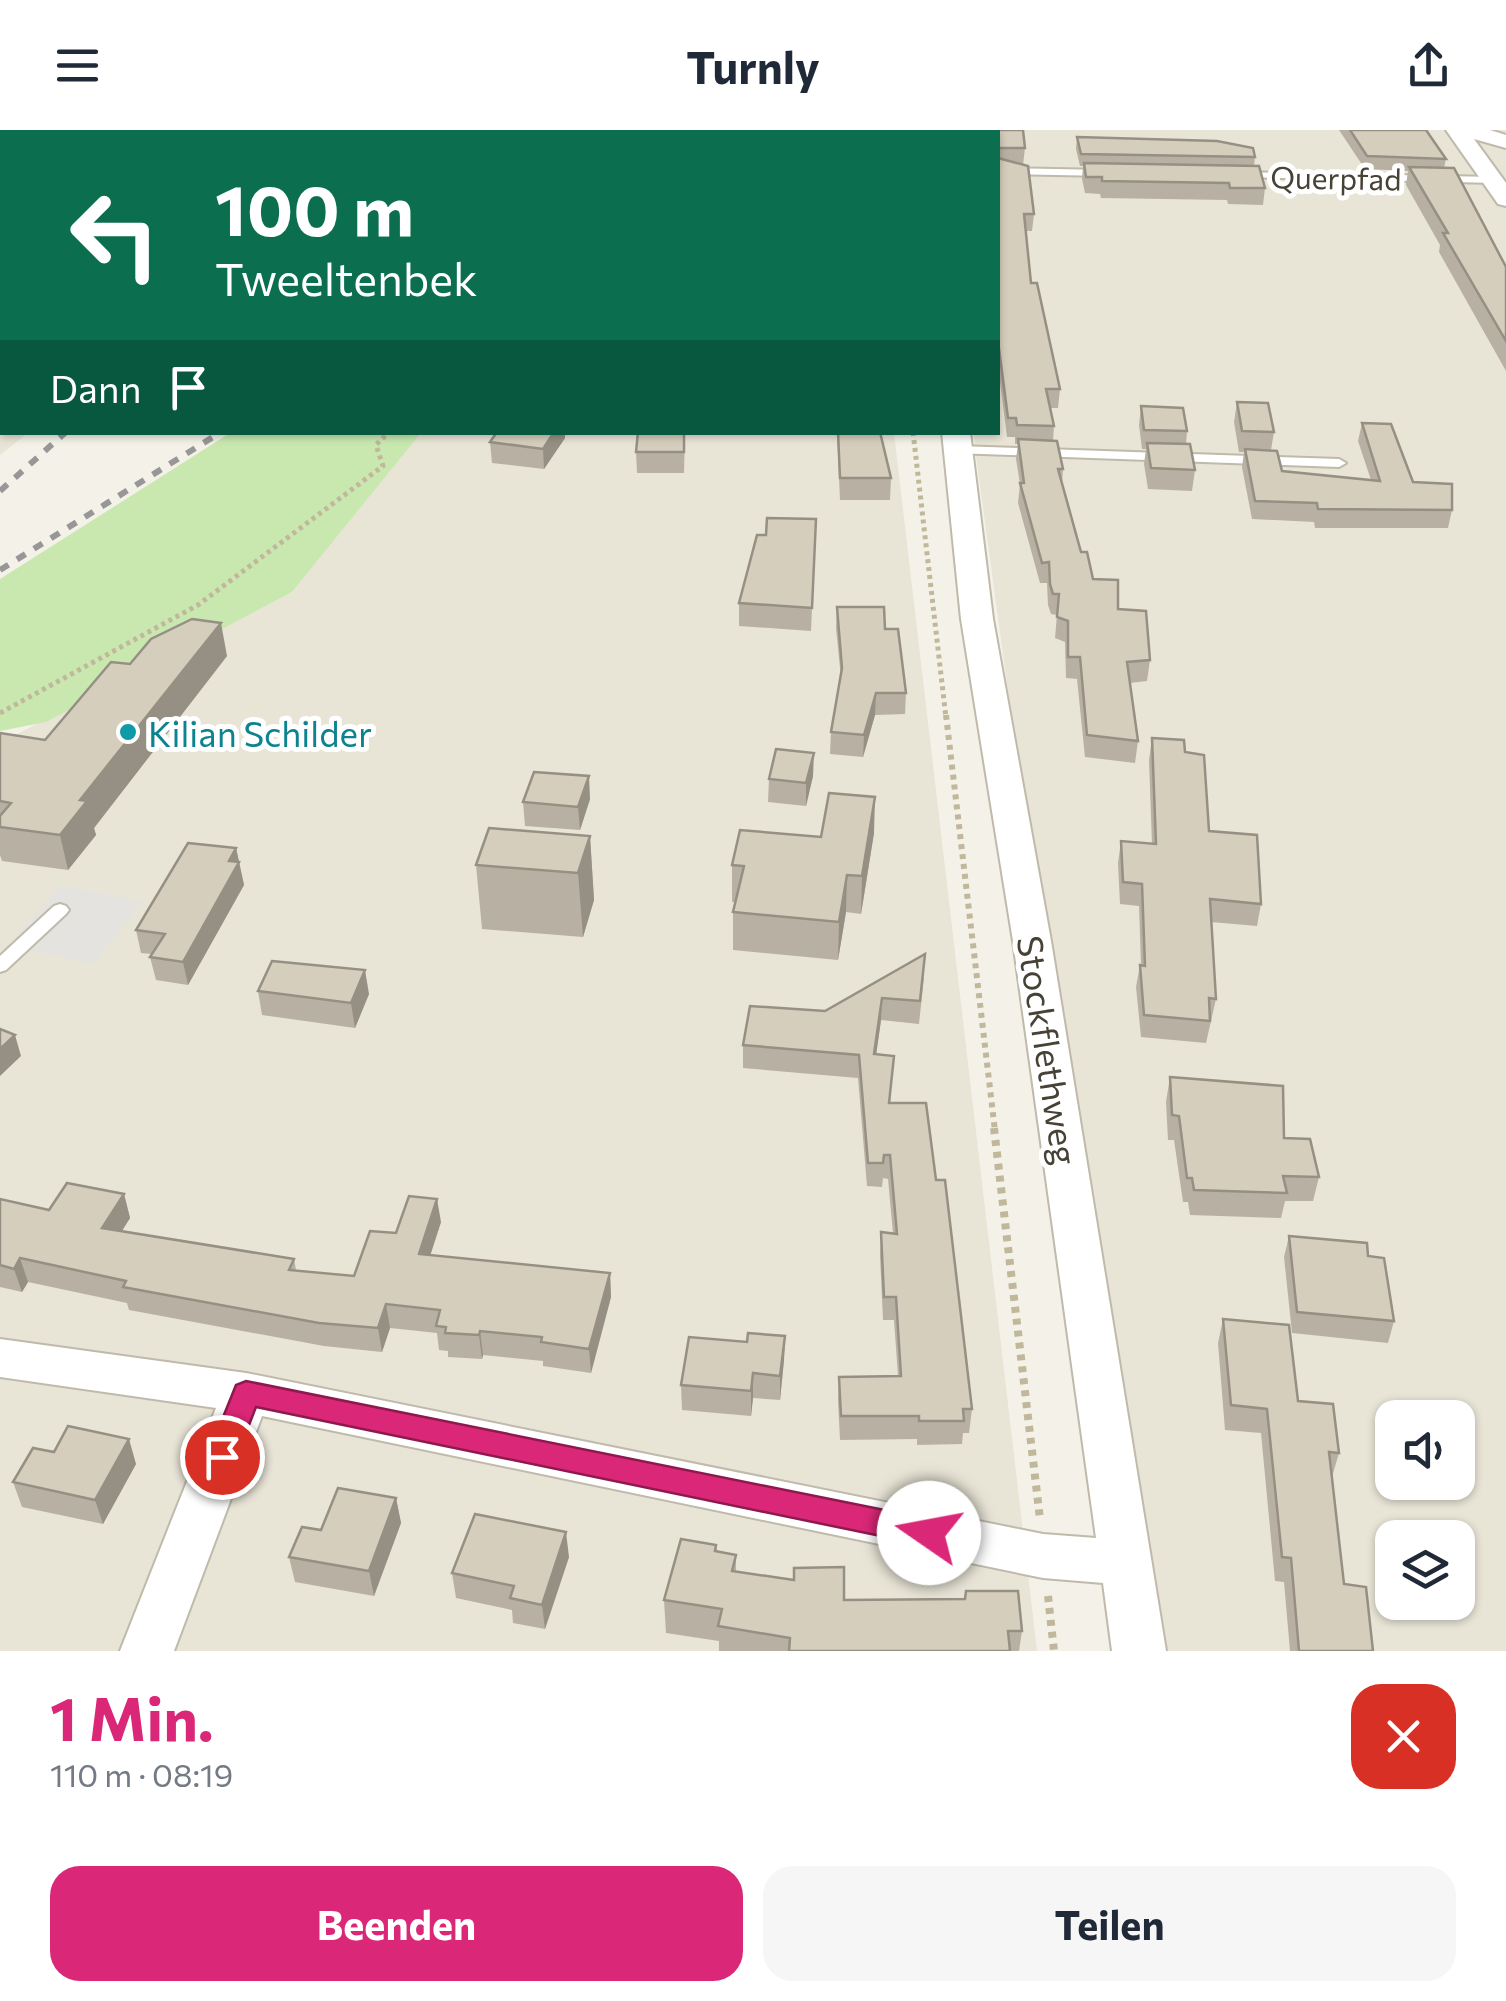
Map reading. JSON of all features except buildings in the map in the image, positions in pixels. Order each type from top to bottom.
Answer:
[{"type":"street","points":[[1457,130],[1500,189]]},
{"type":"street","points":[[1469,130],[1506,142]]},
{"type":"street","name":"Stockflethweg","points":[[957,441],[977,620],[1129,1563],[1139,1651]]},
{"type":"street","points":[[0,1358],[246,1393],[1043,1556],[1129,1563]]},
{"type":"street","points":[[147,1651],[246,1393]]},
{"type":"lane","points":[[1000,172],[1128,174]]},
{"type":"lane","name":"Querpfad","points":[[1222,175],[1500,189]]},
{"type":"lane","name":"Stockflethweg","points":[[957,441],[1339,463]]},
{"type":"lane","points":[[0,966],[60,910]]},
{"type":"path","points":[[0,714],[198,604],[383,466],[376,445],[386,435]]},
{"type":"path","points":[[913,435],[1054,1651]]},
{"type":"shaded area","points":[[1000,130],[1506,130],[1506,1651],[1139,1651],[975,449],[974,435],[1000,435]]},
{"type":"shaded area","points":[[0,435],[25,435],[0,455]]},
{"type":"shaded area","points":[[419,435],[894,435],[1037,1651],[0,1651],[0,743],[292,592]]},
{"type":"shaded area","points":[[61,885],[143,902],[92,964],[8,946]]},
{"type":"green space","points":[[227,435],[419,435],[292,592],[46,722],[0,731],[0,579]]},
{"type":"railway","points":[[0,491],[63,435]]},
{"type":"railway","points":[[0,570],[216,435]]},
{"type":"place","name":"Kilian Schilder","points":[[128,732]]},
{"type":"route","points":[[222,1457],[246,1393],[929,1533]]}]
